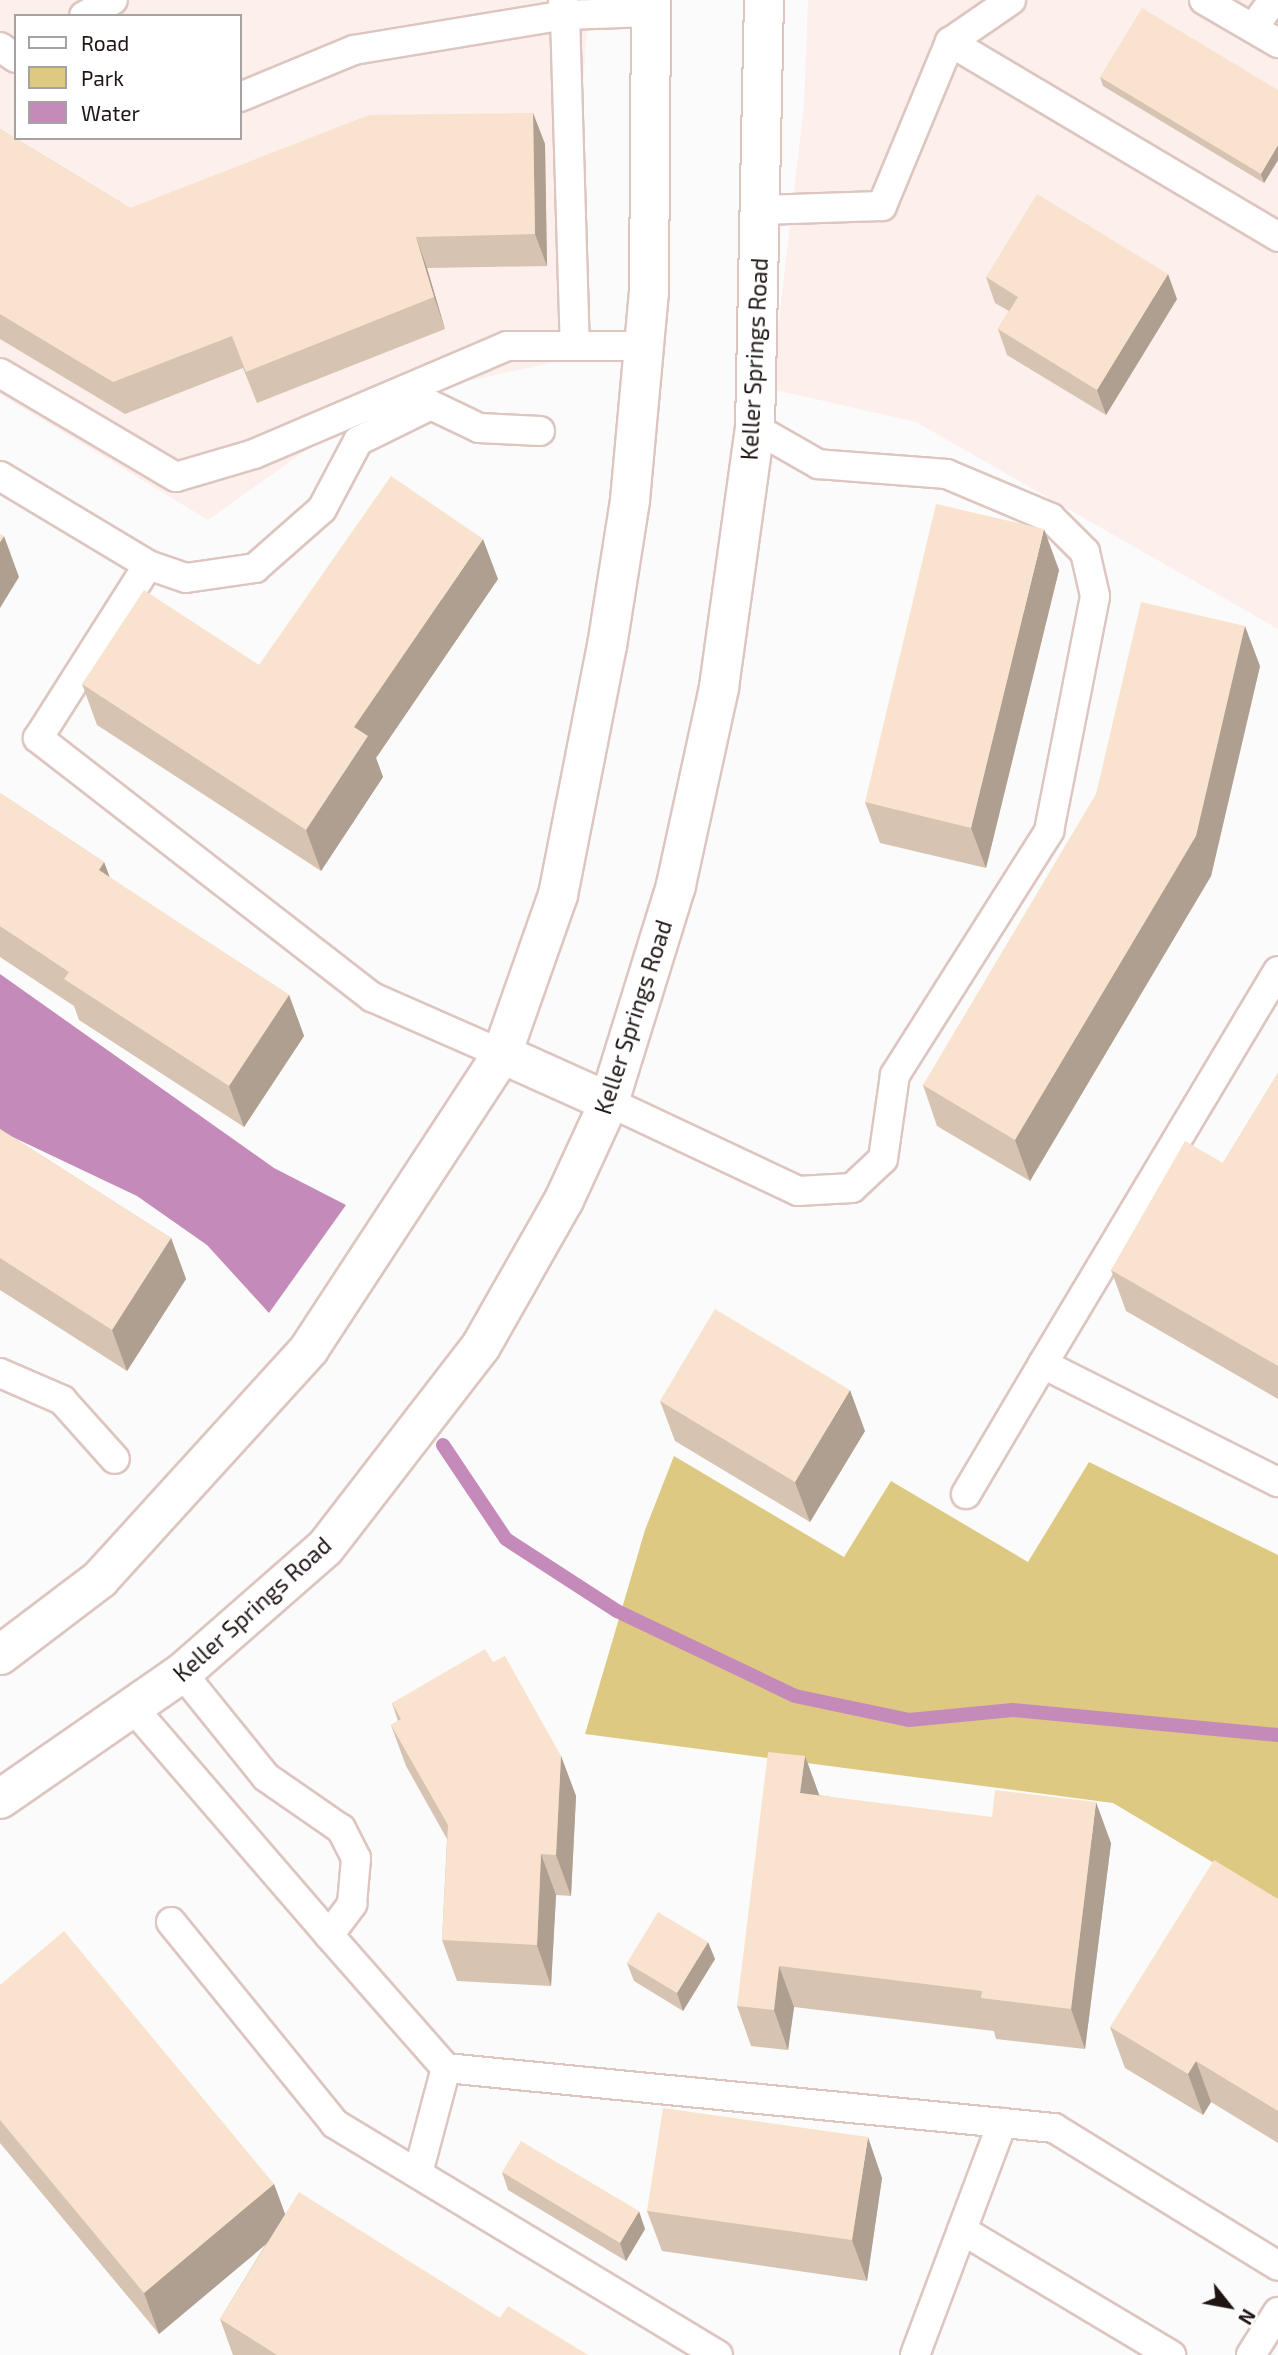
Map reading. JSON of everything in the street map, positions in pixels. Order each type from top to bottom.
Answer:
[{"type":"main road","name":"Keller Springs Road","points":[[0,1799],[134,1709],[182,1673],[325,1548],[481,1346],[564,1200],[609,1102],[676,885],[714,713],[755,428],[764,0]]},
{"type":"main road","points":[[0,1654],[100,1579],[309,1349],[502,1054],[561,882],[628,514],[649,293],[651,6]]},
{"type":"main road","points":[[502,1054],[609,1102]]},
{"type":"lane","points":[[87,14],[113,0]]},
{"type":"lane","points":[[760,210],[882,206],[950,42],[1011,0]]},
{"type":"lane","points":[[1204,0],[1278,43]]},
{"type":"lane","points":[[1253,28],[1273,0]]},
{"type":"lane","points":[[242,96],[354,50],[564,7],[651,6]]},
{"type":"lane","points":[[564,7],[575,346]]},
{"type":"lane","points":[[950,42],[1278,237]]},
{"type":"lane","points":[[0,373],[176,477],[254,454],[508,346],[644,346]]},
{"type":"lane","points":[[0,476],[148,565],[186,578],[255,568],[322,509],[358,441],[431,405],[479,428],[540,431]]},
{"type":"lane","points":[[609,1102],[798,1191],[852,1188],[883,1159],[895,1075],[1049,831],[1095,596],[1085,552],[1051,518],[947,474],[818,464],[755,428]]},
{"type":"lane","points":[[148,565],[38,738],[372,997],[502,1054]]},
{"type":"lane","points":[[966,1494],[1278,971]]},
{"type":"lane","points":[[1043,1364],[1278,1482]]},
{"type":"lane","points":[[0,1373],[62,1400],[114,1459]]},
{"type":"lane","points":[[182,1673],[266,1777],[341,1829],[356,1858],[352,1904],[329,1935]]},
{"type":"lane","points":[[134,1709],[446,2068],[1054,2129],[1278,2266]]},
{"type":"lane","points":[[171,1922],[335,2124],[718,2355]]},
{"type":"lane","points":[[418,2174],[446,2068]]},
{"type":"lane","points":[[915,2355],[1002,2123]]},
{"type":"lane","points":[[962,2230],[1171,2355]]},
{"type":"lane","points":[[1251,2355],[1278,2312]]},
{"type":"shaded area","points":[[0,0],[589,0],[564,360],[423,391],[319,441],[208,520],[0,394]]},
{"type":"shaded area","points":[[808,0],[1278,0],[1278,629],[916,422],[771,389],[804,105]]},
{"type":"green space","points":[[674,1456],[844,1557],[891,1481],[1028,1562],[1089,1462],[1278,1555],[1278,1901],[1113,1803],[585,1734],[645,1530]]},
{"type":"water","points":[[0,974],[274,1168],[346,1205],[269,1313],[207,1245],[137,1196],[0,1131]]},
{"type":"building","points":[[1142,8],[1278,90],[1278,145],[1261,174],[1100,77]]},
{"type":"building","points":[[533,113],[535,234],[416,237],[434,297],[246,372],[232,336],[113,382],[0,314],[0,129],[14,140],[130,208],[369,115]]},
{"type":"building","points":[[1037,194],[1168,274],[1097,390],[998,329],[1018,297],[986,277]]},
{"type":"building","points":[[391,476],[483,539],[354,727],[368,736],[306,830],[82,684],[144,590],[259,665]]},
{"type":"building","points":[[936,504],[1044,529],[971,828],[865,802]]},
{"type":"building","points":[[1141,602],[1245,626],[1196,836],[1015,1140],[923,1085],[1096,794]]},
{"type":"building","points":[[0,793],[104,862],[99,870],[289,995],[229,1086],[64,979],[69,972],[0,926]]},
{"type":"building","points":[[1278,1073],[1278,1366],[1111,1270],[1185,1141],[1223,1163]]},
{"type":"building","points":[[0,1129],[171,1238],[112,1330],[0,1258]]},
{"type":"building","points":[[715,1309],[850,1390],[795,1482],[660,1401]]},
{"type":"building","points":[[485,1649],[493,1662],[505,1656],[561,1756],[556,1855],[541,1854],[537,1945],[442,1940],[448,1825],[391,1725],[401,1719],[392,1703]]},
{"type":"building","points":[[768,1752],[805,1756],[800,1793],[992,1817],[995,1790],[1096,1802],[1071,2009],[981,1998],[982,1991],[779,1966],[774,2010],[737,2006]]},
{"type":"building","points":[[1214,1860],[1278,1899],[1278,2111],[1196,2061],[1188,2074],[1110,2027]]},
{"type":"building","points":[[658,1912],[708,1942],[677,1993],[627,1963]]},
{"type":"building","points":[[64,1931],[274,2184],[144,2293],[0,2120],[0,1985]]},
{"type":"building","points":[[663,2108],[868,2137],[852,2240],[647,2211]]},
{"type":"building","points":[[521,2141],[639,2211],[620,2243],[502,2172]]},
{"type":"building","points":[[299,2192],[500,2318],[508,2306],[588,2355],[277,2355],[220,2319]]},
{"type":"waterway","points":[[443,1445],[506,1539],[617,1611],[795,1696],[909,1720],[1013,1710],[1278,1735]]}]
